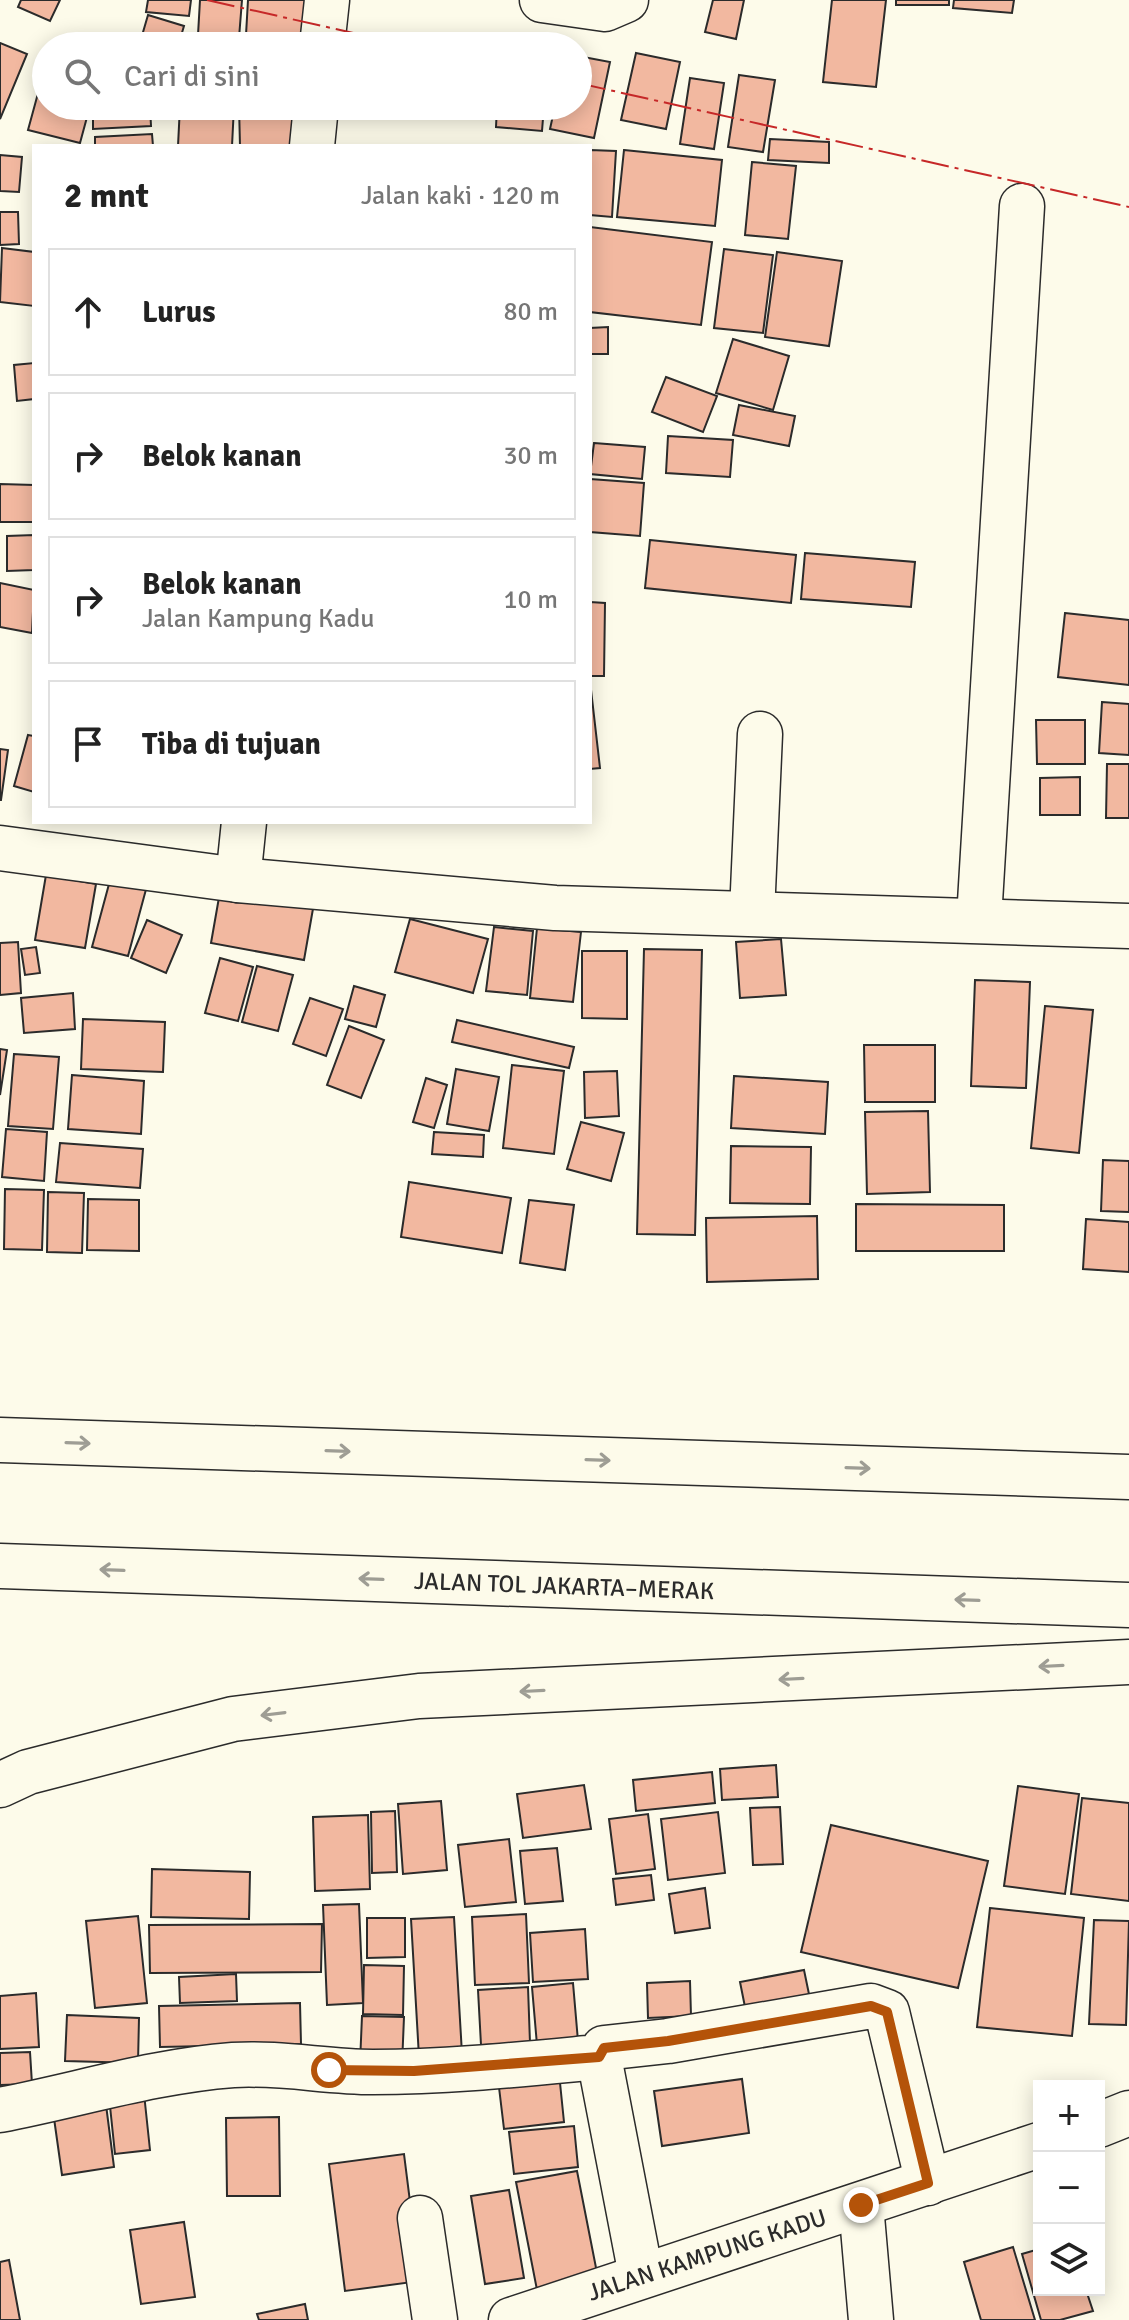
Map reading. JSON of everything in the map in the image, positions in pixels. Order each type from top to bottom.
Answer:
[{"type":"main road","points":[[324,32],[327,0]]},
{"type":"main road","points":[[542,0],[605,9],[626,0]]},
{"type":"main road","points":[[312,144],[315,120]]},
{"type":"main road","points":[[979,919],[1022,206]]},
{"type":"main road","points":[[752,913],[760,734]]},
{"type":"main road","points":[[238,880],[244,824]]},
{"type":"main road","points":[[0,848],[238,880],[555,908],[1129,926]]},
{"type":"main road","points":[[0,1440],[1129,1477]]},
{"type":"main road","name":"JALAN TOL JAKARTA–MERAK","points":[[0,1566],[1129,1605]]},
{"type":"main road","points":[[0,1785],[28,1772],[233,1719],[419,1696],[1129,1662]]},
{"type":"main road","points":[[641,2275],[599,2057],[604,2048],[668,2041],[871,2006],[887,2012],[928,2183]]},
{"type":"main road","points":[[0,2110],[96,2087],[234,2065],[291,2064],[329,2070],[414,2071],[599,2057]]},
{"type":"main road","points":[[1105,2123],[1129,2113]]},
{"type":"main road","name":"JALAN KAMPUNG KADU","points":[[511,2320],[1033,2147]]},
{"type":"main road","points":[[861,2205],[871,2320]]},
{"type":"main road","points":[[420,2218],[435,2320]]},
{"type":"building","points":[[21,0],[60,0],[50,21],[18,7]]},
{"type":"building","points":[[148,0],[191,0],[189,16],[146,12]]},
{"type":"building","points":[[200,0],[242,0],[239,32],[198,32]]},
{"type":"building","points":[[248,0],[313,0],[311,32],[246,32]]},
{"type":"building","points":[[713,0],[744,0],[736,39],[705,32]]},
{"type":"building","points":[[832,0],[886,0],[876,87],[823,82]]},
{"type":"building","points":[[896,0],[949,0],[949,5],[896,5]]},
{"type":"building","points":[[954,0],[1014,0],[1012,13],[953,8]]},
{"type":"building","points":[[148,15],[184,26],[182,32],[143,32]]},
{"type":"building","points":[[0,43],[27,54],[0,119]]},
{"type":"building","points":[[636,53],[680,62],[666,129],[621,120]]},
{"type":"building","points":[[592,59],[610,62],[594,138],[550,129],[552,120],[592,120]]},
{"type":"building","points":[[739,75],[775,80],[763,152],[728,147]]},
{"type":"building","points":[[690,78],[724,83],[714,149],[680,144]]},
{"type":"building","points":[[32,115],[32,120],[86,120],[80,143],[28,130]]},
{"type":"building","points":[[93,120],[151,120],[151,126],[93,129]]},
{"type":"building","points":[[179,120],[233,120],[232,144],[178,144]]},
{"type":"building","points":[[239,120],[294,120],[295,144],[240,144]]},
{"type":"building","points":[[496,120],[543,120],[542,131],[496,127]]},
{"type":"building","points":[[152,134],[153,144],[95,144],[95,137]]},
{"type":"building","points":[[770,139],[829,142],[829,163],[768,160]]},
{"type":"building","points":[[592,150],[616,151],[612,217],[592,215]]},
{"type":"building","points":[[624,150],[722,160],[715,226],[617,217]]},
{"type":"building","points":[[0,155],[22,157],[19,192],[0,191]]},
{"type":"building","points":[[752,162],[796,166],[788,239],[745,235]]},
{"type":"building","points":[[0,212],[18,212],[19,244],[0,245]]},
{"type":"building","points":[[592,227],[712,242],[701,325],[592,312]]},
{"type":"building","points":[[2,248],[32,252],[32,306],[0,302]]},
{"type":"building","points":[[724,249],[773,255],[763,333],[714,328]]},
{"type":"building","points":[[777,252],[842,261],[829,346],[765,337]]},
{"type":"building","points":[[608,327],[608,354],[592,354],[592,328]]},
{"type":"building","points":[[733,339],[789,356],[773,410],[716,393]]},
{"type":"building","points":[[32,363],[32,399],[17,401],[14,365]]},
{"type":"building","points":[[666,377],[717,396],[703,432],[652,412]]},
{"type":"building","points":[[739,405],[795,416],[789,446],[733,435]]},
{"type":"building","points":[[668,436],[733,440],[730,477],[666,473]]},
{"type":"building","points":[[594,443],[645,447],[642,479],[592,474]]},
{"type":"building","points":[[592,479],[644,483],[640,536],[592,532]]},
{"type":"building","points":[[0,484],[32,485],[32,522],[0,522]]},
{"type":"building","points":[[32,535],[32,570],[7,571],[7,536]]},
{"type":"building","points":[[650,540],[796,555],[791,603],[645,588]]},
{"type":"building","points":[[805,553],[915,562],[911,607],[801,599]]},
{"type":"building","points":[[0,583],[32,590],[32,633],[0,627]]},
{"type":"building","points":[[592,602],[605,603],[604,676],[592,676]]},
{"type":"building","points":[[1065,613],[1129,620],[1129,685],[1058,677]]},
{"type":"building","points":[[592,698],[600,768],[592,769]]},
{"type":"building","points":[[1102,702],[1129,704],[1129,755],[1099,753]]},
{"type":"building","points":[[1036,720],[1085,720],[1085,764],[1037,764]]},
{"type":"building","points":[[28,735],[32,736],[32,791],[14,786]]},
{"type":"building","points":[[0,749],[8,750],[1,800],[0,800]]},
{"type":"building","points":[[1107,764],[1129,764],[1129,818],[1106,818]]},
{"type":"building","points":[[1080,777],[1080,815],[1040,815],[1040,778]]},
{"type":"building","points":[[112,873],[148,882],[128,956],[92,947]]},
{"type":"building","points":[[46,875],[96,884],[85,948],[35,940]]},
{"type":"building","points":[[221,886],[314,903],[304,960],[211,943]]},
{"type":"building","points":[[410,919],[488,939],[473,993],[395,972]]},
{"type":"building","points":[[147,920],[182,935],[166,973],[131,958]]},
{"type":"building","points":[[494,927],[533,931],[527,995],[486,991]]},
{"type":"building","points":[[537,928],[581,932],[573,1002],[530,998]]},
{"type":"building","points":[[781,939],[786,995],[740,998],[736,942]]},
{"type":"building","points":[[18,942],[21,993],[0,995],[0,943]]},
{"type":"building","points":[[36,947],[40,973],[25,975],[21,949]]},
{"type":"building","points":[[644,949],[702,950],[695,1235],[637,1234]]},
{"type":"building","points":[[582,951],[627,951],[627,1019],[582,1018]]},
{"type":"building","points":[[220,958],[253,967],[238,1021],[205,1013]]},
{"type":"building","points":[[257,966],[293,975],[278,1031],[242,1022]]},
{"type":"building","points":[[975,980],[1030,982],[1026,1088],[971,1086]]},
{"type":"building","points":[[354,986],[385,995],[376,1027],[345,1019]]},
{"type":"building","points":[[73,993],[75,1029],[24,1033],[21,998]]},
{"type":"building","points":[[310,998],[343,1009],[326,1056],[293,1044]]},
{"type":"building","points":[[1045,1006],[1093,1010],[1079,1153],[1031,1148]]},
{"type":"building","points":[[83,1019],[165,1022],[163,1072],[81,1069]]},
{"type":"building","points":[[457,1020],[574,1047],[569,1068],[452,1042]]},
{"type":"building","points":[[349,1026],[384,1040],[361,1098],[327,1085]]},
{"type":"building","points":[[864,1045],[935,1045],[935,1102],[865,1102]]},
{"type":"building","points":[[0,1049],[7,1050],[0,1095]]},
{"type":"building","points":[[14,1054],[59,1057],[53,1129],[8,1126]]},
{"type":"building","points":[[512,1065],[564,1071],[554,1154],[503,1148]]},
{"type":"building","points":[[456,1069],[499,1077],[489,1131],[447,1124]]},
{"type":"building","points":[[617,1071],[619,1116],[585,1118],[584,1072]]},
{"type":"building","points":[[72,1075],[144,1081],[141,1134],[68,1129]]},
{"type":"building","points":[[734,1076],[828,1082],[825,1134],[731,1128]]},
{"type":"building","points":[[426,1078],[447,1085],[434,1128],[413,1122]]},
{"type":"building","points":[[928,1111],[930,1192],[867,1194],[865,1112]]},
{"type":"building","points":[[581,1122],[624,1133],[611,1181],[567,1169]]},
{"type":"building","points":[[6,1129],[47,1132],[44,1181],[2,1177]]},
{"type":"building","points":[[434,1132],[484,1135],[483,1157],[432,1154]]},
{"type":"building","points":[[60,1143],[143,1149],[140,1188],[56,1182]]},
{"type":"building","points":[[731,1146],[811,1147],[810,1204],[730,1203]]},
{"type":"building","points":[[1103,1160],[1129,1161],[1129,1212],[1101,1211]]},
{"type":"building","points":[[409,1182],[511,1198],[502,1253],[401,1237]]},
{"type":"building","points":[[5,1189],[44,1190],[42,1250],[4,1249]]},
{"type":"building","points":[[48,1192],[84,1193],[82,1253],[47,1252]]},
{"type":"building","points":[[88,1199],[139,1200],[139,1251],[87,1250]]},
{"type":"building","points":[[529,1200],[574,1205],[565,1270],[520,1263]]},
{"type":"building","points":[[856,1204],[1004,1205],[1004,1251],[856,1251]]},
{"type":"building","points":[[817,1216],[818,1279],[707,1282],[706,1218]]},
{"type":"building","points":[[1086,1219],[1129,1222],[1129,1272],[1083,1269]]},
{"type":"building","points":[[776,1765],[778,1797],[722,1800],[720,1769]]},
{"type":"building","points":[[712,1772],[715,1803],[636,1811],[633,1780]]},
{"type":"building","points":[[584,1785],[591,1829],[523,1838],[517,1794]]},
{"type":"building","points":[[1018,1786],[1079,1794],[1065,1894],[1004,1886]]},
{"type":"building","points":[[1082,1798],[1129,1803],[1129,1901],[1071,1894]]},
{"type":"building","points":[[441,1801],[447,1870],[403,1874],[398,1804]]},
{"type":"building","points":[[780,1807],[783,1864],[753,1865],[750,1808]]},
{"type":"building","points":[[395,1811],[397,1872],[372,1873],[371,1812]]},
{"type":"building","points":[[718,1812],[725,1873],[668,1880],[661,1819]]},
{"type":"building","points":[[648,1814],[655,1869],[616,1874],[609,1819]]},
{"type":"building","points":[[368,1815],[370,1889],[315,1891],[313,1817]]},
{"type":"building","points":[[831,1825],[988,1861],[958,1988],[801,1952]]},
{"type":"building","points":[[509,1839],[516,1902],[465,1907],[458,1845]]},
{"type":"building","points":[[557,1848],[563,1901],[525,1904],[520,1851]]},
{"type":"building","points":[[152,1869],[250,1872],[249,1919],[151,1917]]},
{"type":"building","points":[[651,1875],[654,1900],[616,1905],[613,1879]]},
{"type":"building","points":[[705,1888],[710,1928],[675,1933],[669,1894]]},
{"type":"building","points":[[359,1904],[363,2003],[327,2005],[323,1905]]},
{"type":"building","points":[[990,1908],[1084,1918],[1072,2036],[977,2027]]},
{"type":"building","points":[[526,1914],[529,1983],[475,1985],[472,1917]]},
{"type":"building","points":[[138,1916],[147,2003],[95,2008],[86,1921]]},
{"type":"building","points":[[454,1917],[462,2054],[419,2057],[411,1919]]},
{"type":"building","points":[[367,1918],[405,1918],[405,1957],[367,1958]]},
{"type":"building","points":[[1094,1920],[1129,1921],[1126,2025],[1089,2024]]},
{"type":"building","points":[[322,1924],[321,1972],[150,1973],[149,1925]]},
{"type":"building","points":[[585,1929],[588,1979],[533,1982],[530,1933]]},
{"type":"building","points":[[364,1965],[404,1966],[403,2015],[363,2014]]},
{"type":"building","points":[[804,1970],[810,1999],[746,2012],[740,1982]]},
{"type":"building","points":[[236,1974],[237,2001],[180,2003],[179,1977]]},
{"type":"building","points":[[690,1981],[691,2016],[648,2018],[647,1983]]},
{"type":"building","points":[[573,1983],[578,2041],[537,2045],[532,1987]]},
{"type":"building","points":[[528,1987],[530,2043],[481,2045],[478,1990]]},
{"type":"building","points":[[36,1993],[39,2047],[0,2049],[0,1996]]},
{"type":"building","points":[[300,2003],[301,2044],[160,2047],[159,2006]]},
{"type":"building","points":[[67,2015],[139,2018],[138,2063],[65,2061]]},
{"type":"building","points":[[362,2016],[404,2017],[402,2065],[360,2063]]},
{"type":"building","points":[[30,2052],[32,2084],[0,2085],[0,2053]]},
{"type":"building","points":[[559,2073],[564,2122],[504,2129],[498,2079]]},
{"type":"building","points":[[742,2079],[749,2133],[662,2146],[654,2091]]},
{"type":"building","points":[[143,2084],[150,2150],[115,2154],[108,2087]]},
{"type":"building","points":[[105,2097],[114,2167],[62,2175],[52,2104]]},
{"type":"building","points":[[279,2117],[280,2196],[227,2196],[226,2118]]},
{"type":"building","points":[[574,2126],[578,2167],[514,2174],[509,2132]]},
{"type":"building","points":[[404,2154],[420,2281],[345,2291],[329,2164]]},
{"type":"building","points":[[577,2171],[599,2283],[538,2295],[516,2182]]},
{"type":"building","points":[[509,2190],[524,2278],[485,2284],[471,2196]]},
{"type":"building","points":[[184,2222],[195,2297],[141,2304],[130,2230]]},
{"type":"building","points":[[1013,2247],[1035,2320],[981,2320],[964,2262]]},
{"type":"building","points":[[1033,2251],[1033,2292],[1022,2254]]},
{"type":"building","points":[[9,2260],[20,2320],[0,2320],[0,2262]]},
{"type":"building","points":[[1034,2296],[1088,2296],[1093,2311],[1060,2320],[1041,2320]]},
{"type":"building","points":[[305,2304],[308,2320],[259,2320],[257,2314]]},
{"type":"power","points":[[207,0],[349,32]]},
{"type":"power","points":[[592,86],[1129,207]]},
{"type":"route","points":[[329,2070],[414,2071],[599,2057],[604,2048],[668,2041],[871,2006],[887,2012],[928,2183],[861,2205]]}]
